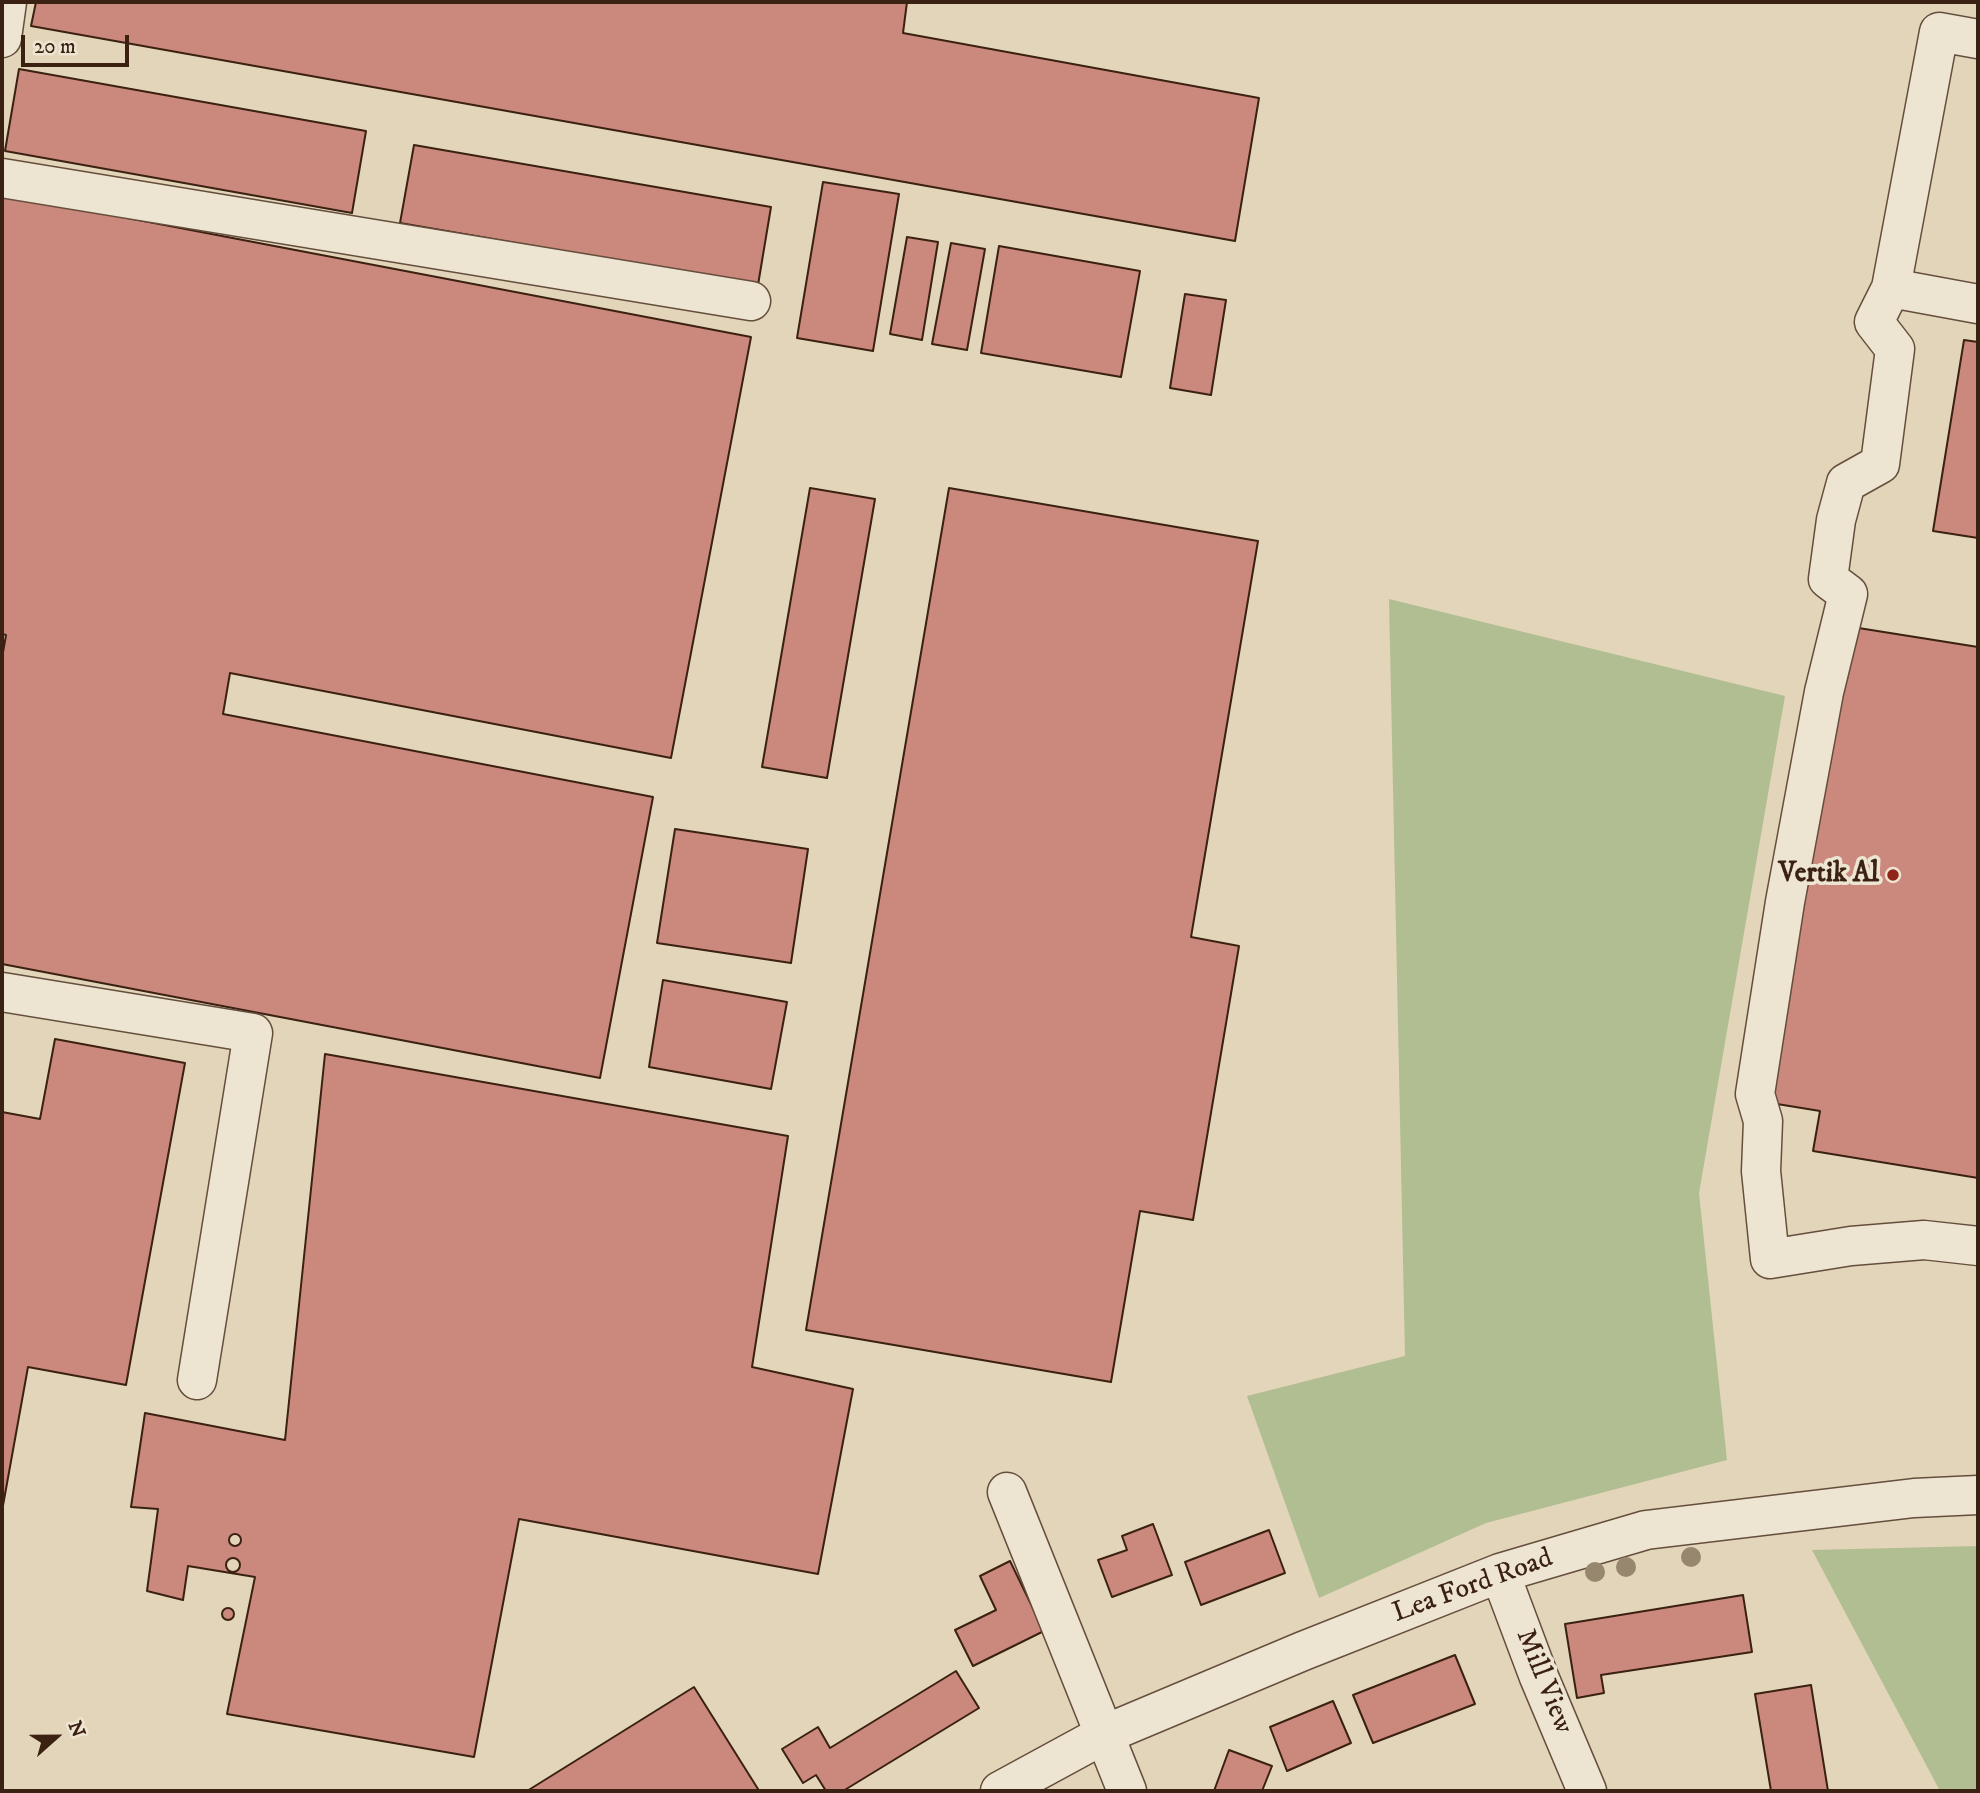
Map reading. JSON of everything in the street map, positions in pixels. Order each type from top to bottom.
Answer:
[{"type":"street","points":[[2,38],[7,2]]},
{"type":"street","points":[[1978,39],[1942,17],[1891,288],[1874,322],[1895,349],[1880,464],[1846,483],[1836,520],[1828,579],[1848,594],[1824,692],[1785,902],[1755,1094],[1763,1121],[1761,1171],[1770,1259],[1851,1246],[1924,1240],[1978,1246]]},
{"type":"street","points":[[2,178],[751,300]]},
{"type":"street","points":[[1891,288],[1978,304]]},
{"type":"street","points":[[2,992],[253,1033],[197,1380]]},
{"type":"street","points":[[1007,1492],[1103,1735],[1128,1791]]},
{"type":"street","name":"Lea Ford Road","points":[[1000,1791],[1103,1735],[1303,1651],[1500,1573],[1646,1530],[1914,1498],[1978,1495]]},
{"type":"street","name":"Mill View","points":[[1500,1573],[1539,1677],[1587,1791]]},
{"type":"green space","points":[[1389,599],[1785,696],[1699,1193],[1727,1460],[1486,1523],[1319,1598],[1247,1396],[1405,1356]]},
{"type":"green space","points":[[1978,1546],[1978,1791],[1940,1791],[1812,1550]]},
{"type":"building","points":[[36,2],[907,2],[903,33],[1259,98],[1235,241],[31,26]]},
{"type":"building","points":[[19,69],[366,131],[352,213],[5,151]]},
{"type":"building","points":[[414,145],[771,207],[758,285],[400,223]]},
{"type":"building","points":[[823,182],[899,194],[873,351],[797,338]]},
{"type":"building","points":[[2,194],[751,337],[671,758],[230,673],[223,714],[653,797],[600,1078],[2,964],[2,658],[6,635],[2,634]]},
{"type":"building","points":[[907,237],[938,242],[922,340],[890,334]]},
{"type":"building","points":[[951,243],[985,249],[967,350],[932,344]]},
{"type":"building","points":[[999,246],[1140,271],[1121,377],[981,353]]},
{"type":"building","points":[[1185,294],[1226,300],[1211,395],[1170,388]]},
{"type":"building","points":[[1964,340],[1978,342],[1978,538],[1933,531]]},
{"type":"building","points":[[810,488],[875,499],[827,778],[762,767]]},
{"type":"building","points":[[949,488],[1258,541],[1191,937],[1239,946],[1193,1220],[1140,1211],[1111,1382],[806,1330]]},
{"type":"building","name":"Vertik Al","points":[[1846,626],[1978,647],[1978,1178],[1813,1151],[1820,1111],[1771,1103]]},
{"type":"building","points":[[675,829],[808,849],[791,963],[657,943]]},
{"type":"building","points":[[663,980],[787,1002],[771,1089],[649,1067]]},
{"type":"building","points":[[55,1039],[185,1063],[126,1385],[28,1367],[2,1511],[2,1112],[40,1119]]},
{"type":"building","points":[[325,1054],[788,1136],[752,1367],[853,1389],[818,1574],[519,1519],[474,1757],[227,1714],[255,1577],[188,1566],[183,1600],[147,1591],[158,1509],[131,1507],[145,1413],[285,1440]]},
{"type":"building","points":[[1153,1524],[1172,1575],[1112,1597],[1098,1560],[1127,1550],[1122,1536]]},
{"type":"building","points":[[1269,1530],[1285,1573],[1201,1605],[1185,1562]]},
{"type":"building","points":[[230,1535],[240,1535],[240,1545],[230,1545]]},
{"type":"building","points":[[233,1558],[238,1560],[238,1570],[233,1572],[228,1570],[226,1565],[228,1560]]},
{"type":"building","points":[[1010,1561],[1044,1631],[973,1666],[955,1630],[996,1610],[980,1576]]},
{"type":"building","points":[[1743,1595],[1752,1652],[1601,1675],[1604,1693],[1577,1698],[1565,1624]]},
{"type":"building","points":[[223,1609],[233,1609],[233,1619],[223,1619]]},
{"type":"building","points":[[1455,1655],[1475,1704],[1373,1743],[1353,1695]]},
{"type":"building","points":[[956,1671],[979,1708],[843,1791],[826,1791],[816,1775],[803,1783],[782,1749],[818,1727],[830,1748]]},
{"type":"building","points":[[1811,1685],[1828,1791],[1771,1791],[1755,1694]]},
{"type":"building","points":[[694,1687],[758,1789],[755,1791],[527,1791]]},
{"type":"building","points":[[1333,1701],[1351,1743],[1287,1771],[1270,1727]]},
{"type":"building","points":[[1229,1750],[1272,1766],[1262,1791],[1214,1791]]},
{"type":"place","name":"Vertik Al","points":[[1893,875]]}]
